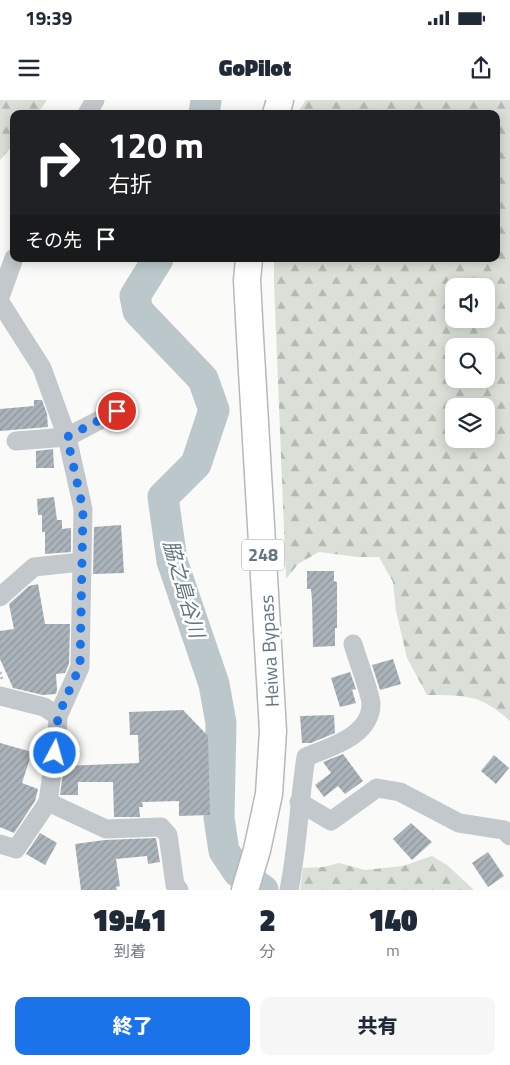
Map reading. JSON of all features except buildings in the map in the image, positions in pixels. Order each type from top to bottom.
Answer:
[{"type":"highway","name":"Heiwa Bypass","points":[[245,890],[257,850],[269,794],[273,731],[247,280],[249,262]]},
{"type":"street","points":[[0,297],[13,262]]},
{"type":"street","points":[[0,302],[42,368],[67,437],[83,509],[80,666],[58,716],[48,802],[16,849],[0,844]]},
{"type":"street","points":[[16,441],[67,437],[117,411]]},
{"type":"street","points":[[0,597],[34,567],[81,562]]},
{"type":"street","points":[[289,890],[297,847],[299,802],[306,757],[341,743],[364,725],[371,703],[353,644]]},
{"type":"street","points":[[0,696],[44,707],[58,716]]},
{"type":"street","points":[[299,802],[331,821],[377,788],[400,792],[459,823],[504,830],[510,836]]},
{"type":"street","points":[[48,802],[106,829],[161,827],[168,835],[175,885],[180,890]]},
{"type":"green space","points":[[0,100],[47,100],[40,110],[10,110],[10,149],[0,160]]},
{"type":"green space","points":[[306,100],[510,100],[510,721],[489,705],[472,698],[427,695],[407,658],[396,611],[393,582],[379,557],[358,557],[319,552],[298,564],[286,579],[274,262],[500,262],[500,110],[300,110]]},
{"type":"green space","points":[[432,856],[447,865],[474,890],[300,890],[303,868],[323,867],[339,863],[365,870],[403,866]]},
{"type":"waterway","name":"脇之島谷川","points":[[205,110],[206,100]]},
{"type":"waterway","name":"脇之島谷川","points":[[156,262],[135,296],[138,311],[203,379],[214,410],[196,464],[163,497],[172,561],[214,684],[221,723],[219,818],[224,851],[238,872],[263,890]]},
{"type":"route","points":[[55,753],[58,716],[80,666],[83,509],[67,437],[117,411]]}]
